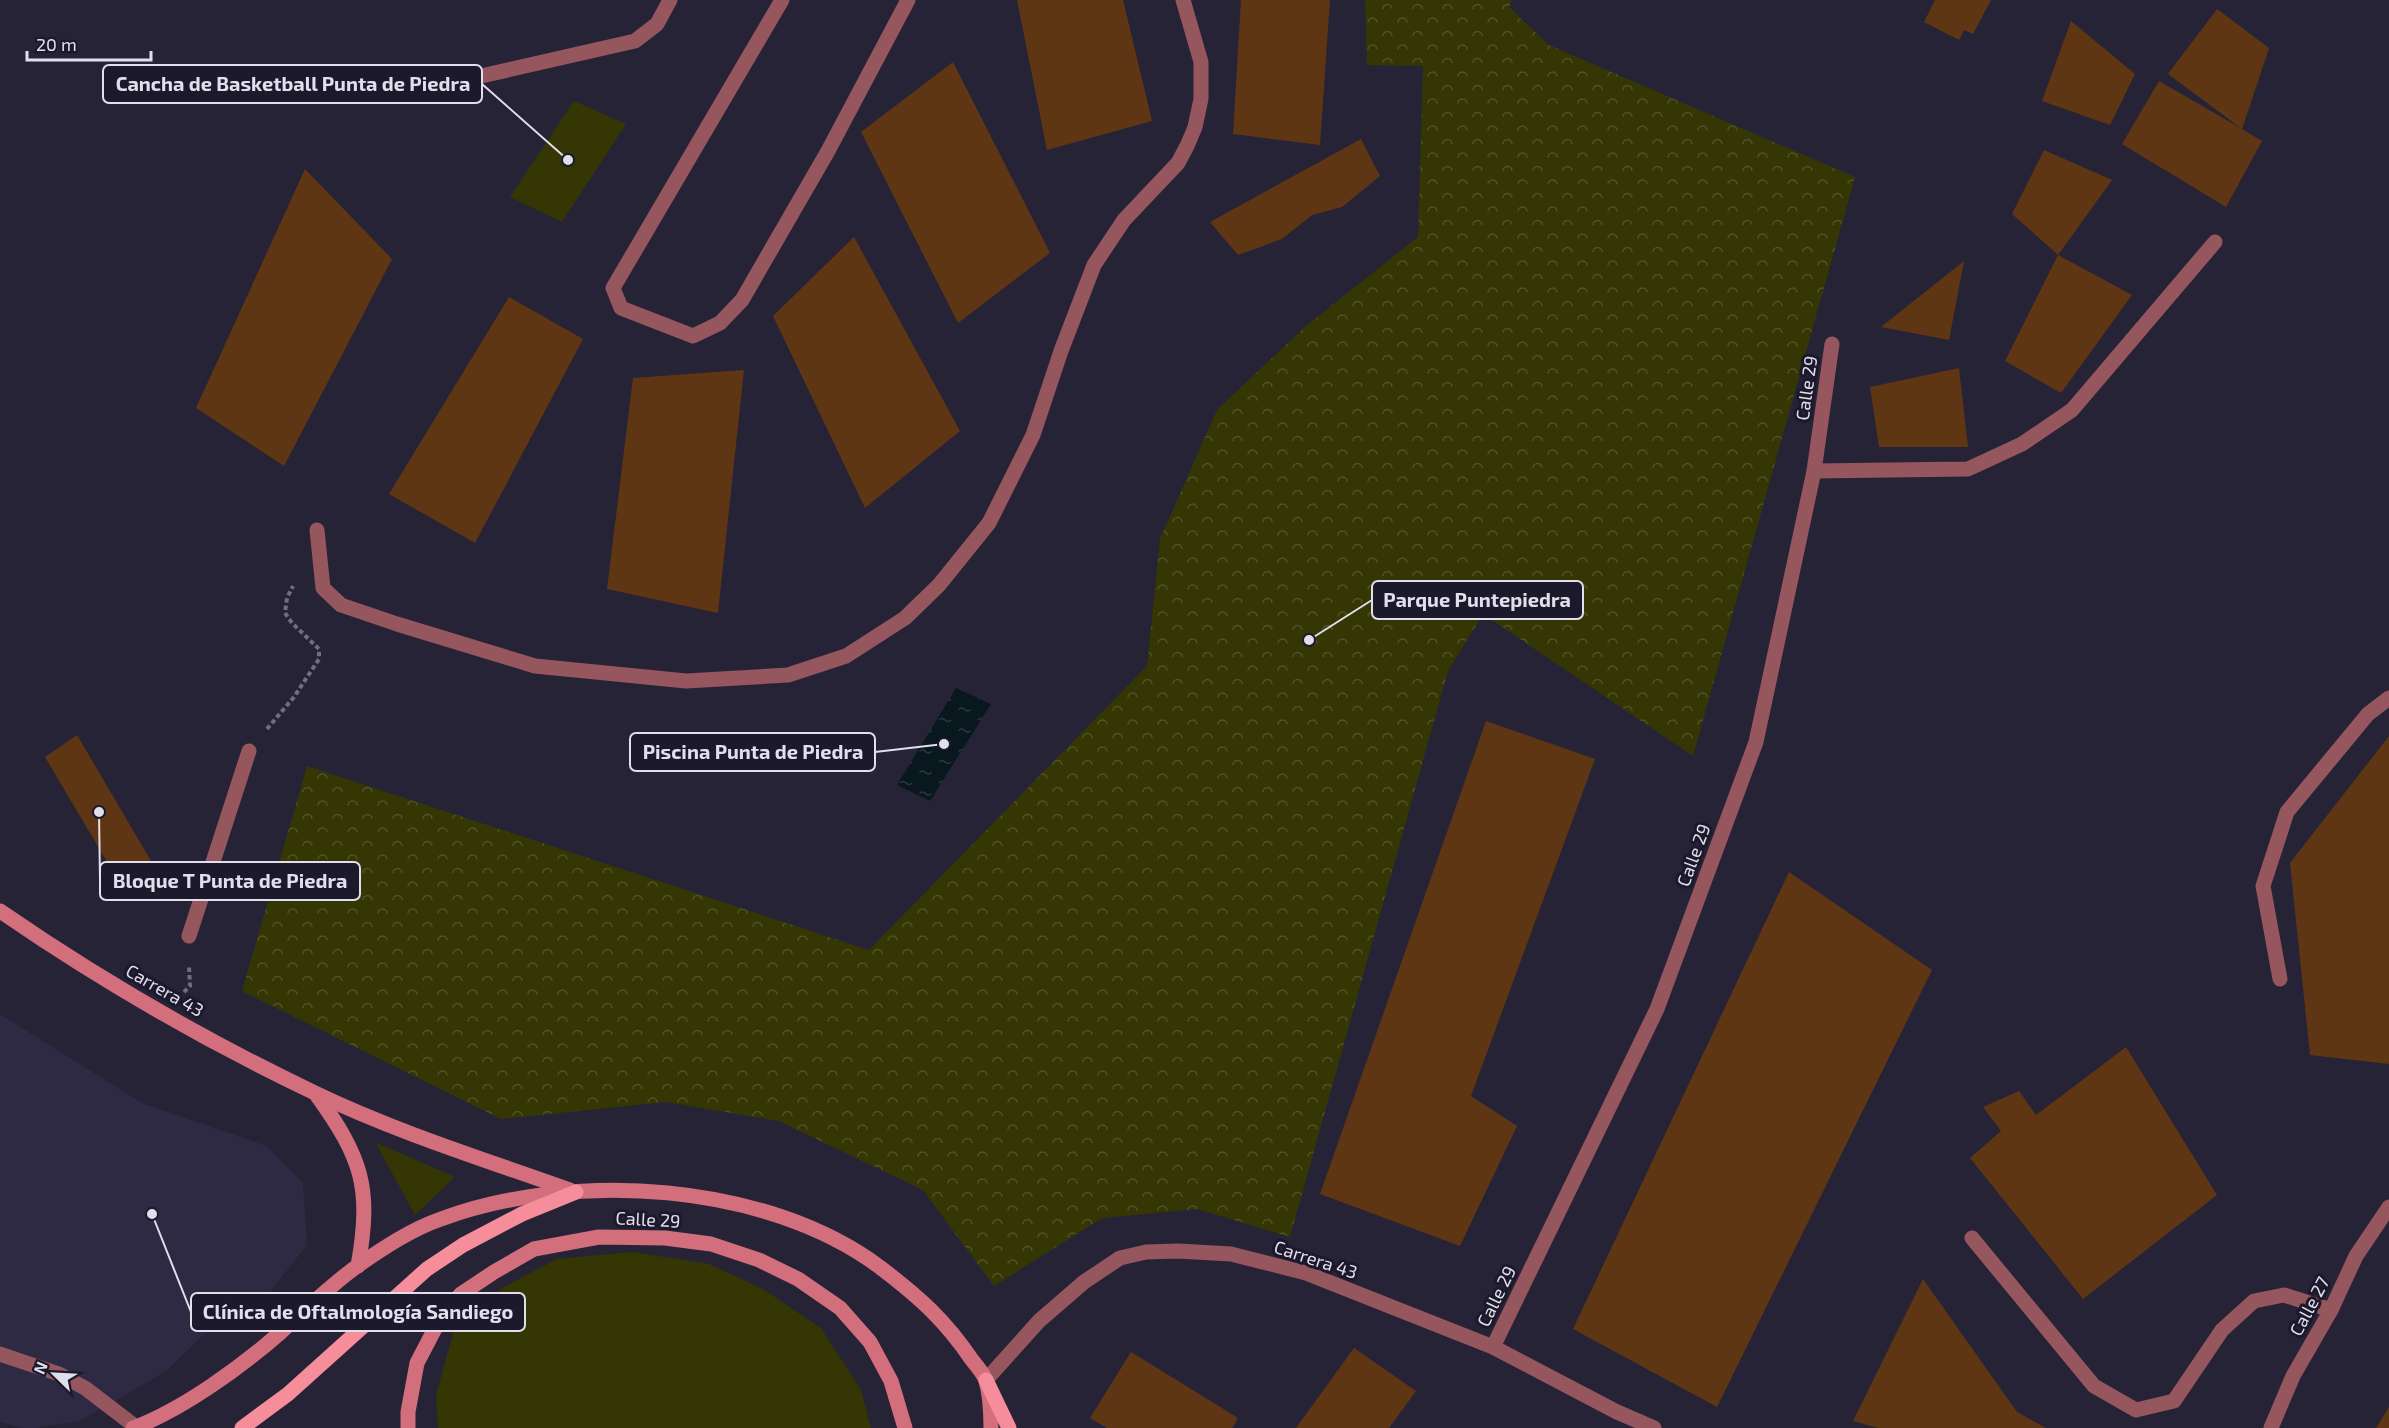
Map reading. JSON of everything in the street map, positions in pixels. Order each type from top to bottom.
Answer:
[{"type":"main road","name":"Carrera 43","points":[[0,911],[163,1014],[316,1094],[454,1148],[576,1192]]},
{"type":"main road","name":"Carrera 43","points":[[316,1094],[337,1122],[361,1175],[365,1200],[364,1231],[358,1266]]},
{"type":"main road","name":"Calle 29","points":[[135,1427],[173,1408],[244,1362],[358,1266],[399,1238],[441,1219],[526,1197],[622,1189],[695,1195],[771,1214],[815,1229],[862,1254],[921,1298],[944,1323],[986,1380]]},
{"type":"main road","points":[[242,1428],[288,1394],[427,1269],[463,1245],[522,1214],[576,1192]]},
{"type":"main road","name":"Calle 29","points":[[408,1428],[408,1412],[417,1363],[441,1317],[461,1294],[494,1272],[534,1250],[599,1237],[665,1238],[711,1244],[759,1260],[798,1280],[840,1308],[870,1341],[891,1381],[905,1428]]},
{"type":"main road","points":[[986,1380],[991,1428]]},
{"type":"main road","points":[[986,1380],[1009,1428]]},
{"type":"street","points":[[468,79],[635,41],[657,24],[670,0]]},
{"type":"street","points":[[782,0],[636,244],[613,288],[621,308],[693,336],[720,323],[742,300],[828,151],[908,0]]},
{"type":"street","points":[[317,530],[323,588],[341,605],[535,666],[686,681],[788,675],[846,656],[904,618],[931,593],[989,523],[1033,435],[1061,351],[1094,265],[1124,220],[1178,163],[1188,144],[1201,99],[1201,62],[1183,0]]},
{"type":"street","points":[[1814,471],[1968,469],[2022,444],[2072,410],[2215,242]]},
{"type":"street","name":"Calle 29","points":[[1492,1347],[1657,1009],[1756,742],[1814,471],[1832,344]]},
{"type":"street","points":[[2280,979],[2263,886],[2288,812],[2368,714],[2389,698]]},
{"type":"street","points":[[189,936],[249,751]]},
{"type":"street","name":"Calle 27","points":[[2271,1428],[2293,1376],[2331,1310],[2356,1256],[2389,1206]]},
{"type":"street","points":[[1972,1238],[2094,1386],[2136,1410],[2174,1401],[2223,1330],[2254,1301],[2284,1295],[2331,1310]]},
{"type":"street","name":"Carrera 43","points":[[986,1380],[1039,1321],[1084,1282],[1120,1258],[1146,1252],[1230,1254],[1306,1273],[1492,1347],[1617,1412],[1654,1428]]},
{"type":"street","points":[[0,1354],[59,1374],[85,1388],[135,1427]]},
{"type":"street","points":[[1617,1412],[1630,1428]]},
{"type":"path","points":[[249,751],[294,697],[319,659],[319,649],[285,613],[287,598],[296,579]]},
{"type":"shaded area","points":[[0,1014],[144,1104],[267,1146],[303,1183],[307,1245],[270,1292],[228,1311],[165,1372],[79,1421],[35,1428],[22,1428],[0,1422]]},
{"type":"green space","points":[[1365,0],[1512,0],[1509,7],[1549,45],[1855,177],[1693,756],[1483,614],[1448,671],[1290,1237],[1197,1209],[1102,1218],[994,1286],[923,1190],[779,1121],[666,1102],[501,1119],[242,991],[307,766],[869,950],[1147,666],[1160,539],[1217,410],[1307,325],[1418,237],[1423,66],[1367,65]]},
{"type":"green space","points":[[574,101],[626,124],[562,222],[510,197]]},
{"type":"green space","points":[[375,1142],[455,1177],[415,1215]]},
{"type":"green space","points":[[633,1252],[709,1264],[763,1289],[821,1328],[861,1390],[871,1428],[438,1428],[436,1395],[455,1326],[502,1288],[557,1259]]},
{"type":"water","points":[[956,688],[991,704],[930,801],[897,785]]},
{"type":"building","points":[[1017,0],[1123,0],[1152,121],[1047,150]]},
{"type":"building","points":[[1241,0],[1330,0],[1320,145],[1233,134]]},
{"type":"building","points":[[1935,0],[1991,0],[1973,34],[1964,30],[1959,40],[1924,22]]},
{"type":"building","points":[[2217,9],[2269,48],[2242,129],[2168,74]]},
{"type":"building","points":[[2071,21],[2135,74],[2110,125],[2042,101]]},
{"type":"building","points":[[953,62],[1050,253],[958,323],[861,132]]},
{"type":"building","points":[[2159,81],[2262,141],[2226,207],[2122,144]]},
{"type":"building","points":[[1361,139],[1380,176],[1342,207],[1312,215],[1282,239],[1238,255],[1210,222]]},
{"type":"building","points":[[2044,150],[2112,180],[2058,255],[2012,214]]},
{"type":"building","points":[[305,169],[392,259],[284,466],[196,408]]},
{"type":"building","points":[[854,237],[960,431],[865,508],[773,316]]},
{"type":"building","points":[[2058,255],[2132,295],[2061,393],[2005,361]]},
{"type":"building","points":[[1964,261],[1949,340],[1881,327]]},
{"type":"building","points":[[509,297],[583,339],[475,543],[389,494]]},
{"type":"building","points":[[1959,368],[1968,447],[1879,447],[1870,387]]},
{"type":"building","points":[[744,370],[718,613],[607,589],[633,378]]},
{"type":"building","points":[[1486,721],[1595,759],[1471,1096],[1517,1126],[1460,1246],[1320,1194]]},
{"type":"building","points":[[77,735],[154,866],[122,887],[45,757]]},
{"type":"building","points":[[2389,736],[2389,1064],[2310,1055],[2290,863]]},
{"type":"building","points":[[1789,872],[1932,970],[1717,1407],[1573,1329]]},
{"type":"building","points":[[2126,1047],[2217,1195],[2083,1299],[1970,1158],[2001,1131],[1983,1107],[2019,1091],[2036,1115]]},
{"type":"building","points":[[1923,1279],[2017,1412],[2046,1428],[1878,1428],[1853,1421]]},
{"type":"building","points":[[1354,1348],[1416,1391],[1389,1428],[1296,1428]]},
{"type":"building","points":[[1131,1352],[1238,1418],[1232,1428],[1107,1428],[1090,1418]]},
{"type":"building","points":[[2389,1407],[2389,1428],[2376,1428]]},
{"type":"place","name":"Cancha de Basketball Punta de Piedra","points":[[568,160]]},
{"type":"place","name":"Parque Puntepiedra","points":[[1309,640]]},
{"type":"place","name":"Piscina Punta de Piedra","points":[[944,744]]},
{"type":"place","name":"Bloque T Punta de Piedra","points":[[99,812]]},
{"type":"place","name":"Clínica de Oftalmología Sandiego","points":[[152,1214]]}]
